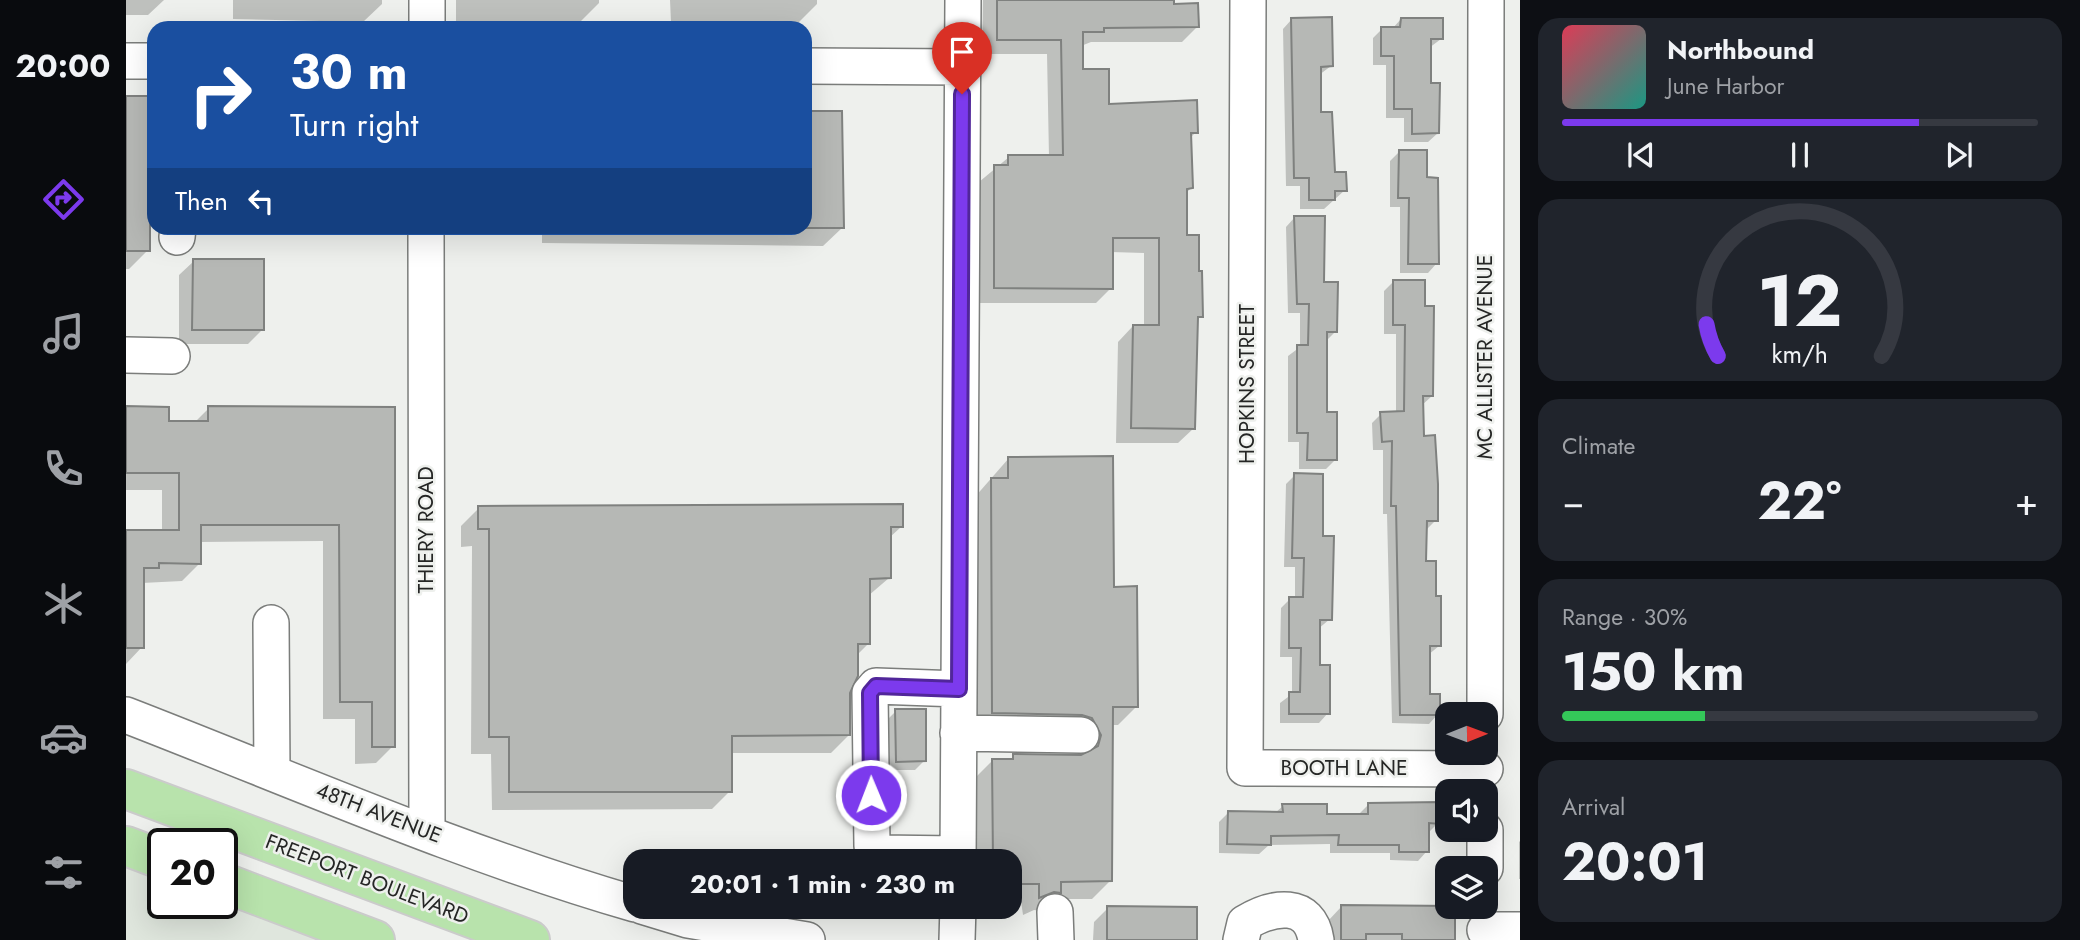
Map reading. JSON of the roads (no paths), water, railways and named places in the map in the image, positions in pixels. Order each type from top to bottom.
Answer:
[{"type":"main road","name":"FREEPORT BOULEVARD","points":[[126,789],[530,940]]},
{"type":"main road","points":[[126,846],[147,853]]},
{"type":"main road","points":[[238,888],[375,940]]},
{"type":"street","points":[[427,0],[427,21]]},
{"type":"street","points":[[958,849],[963,0]]},
{"type":"street","name":"HOPKINS STREET","points":[[1245,768],[1248,0]]},
{"type":"street","name":"MC ALLISTER AVENUE","points":[[1485,702],[1486,0]]},
{"type":"street","points":[[812,63],[864,51],[962,67]]},
{"type":"street","points":[[126,61],[147,61]]},
{"type":"street","name":"THIERY ROAD","points":[[426,235],[427,832]]},
{"type":"street","points":[[126,355],[172,356]]},
{"type":"street","points":[[271,622],[272,772]]},
{"type":"street","points":[[875,849],[872,846],[870,693],[876,686],[959,689]]},
{"type":"street","name":"48TH AVENUE","points":[[126,715],[427,832],[582,889],[623,901]]},
{"type":"street","points":[[958,733],[1081,735]]},
{"type":"street","name":"BOOTH LANE","points":[[1245,768],[1485,771]]},
{"type":"street","points":[[1241,940],[1245,923],[1275,911],[1298,911],[1308,916],[1316,940]]},
{"type":"street","points":[[685,919],[807,940]]},
{"type":"street","points":[[957,940],[958,919]]},
{"type":"street","points":[[1485,925],[1520,930]]}]
